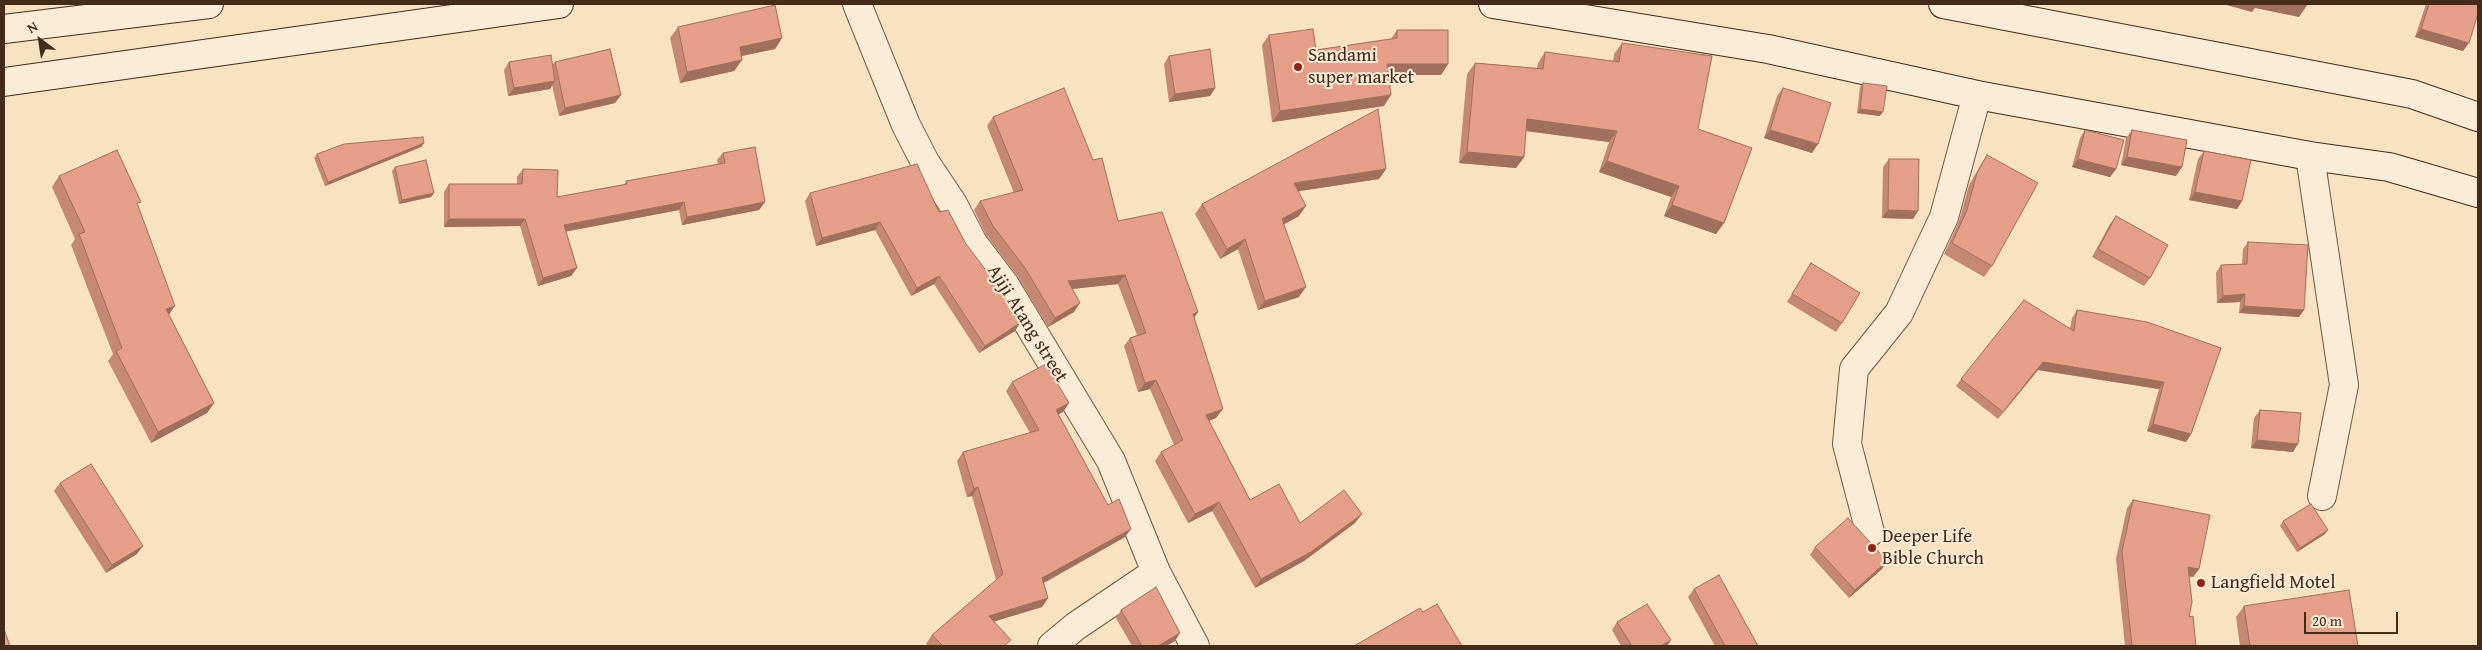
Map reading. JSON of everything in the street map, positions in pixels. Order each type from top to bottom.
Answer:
[{"type":"main road","points":[[4,29],[209,4]]},
{"type":"main road","points":[[4,82],[559,4]]},
{"type":"main road","name":"Ajiji Atang street","points":[[857,4],[906,125],[925,162],[953,204],[973,243],[1005,285],[1111,461],[1156,572],[1195,646]]},
{"type":"main road","points":[[1493,4],[1768,49],[1977,95],[2310,156],[2389,167],[2478,193]]},
{"type":"main road","points":[[1943,4],[2412,94],[2478,117]]},
{"type":"main road","points":[[1870,532],[1847,444],[1854,369],[1899,313],[1944,217],[1977,95]]},
{"type":"main road","points":[[2310,156],[2344,385],[2322,496]]},
{"type":"main road","points":[[1052,646],[1076,626],[1156,572]]},
{"type":"building","points":[[2429,4],[2478,4],[2478,14],[2469,43],[2421,29]]},
{"type":"building","points":[[775,5],[782,38],[740,47],[742,60],[687,72],[678,27]]},
{"type":"building","points":[[1313,29],[1316,50],[1397,38],[1397,30],[1448,30],[1448,64],[1387,64],[1391,95],[1280,111],[1269,35]]},
{"type":"building","points":[[1622,43],[1712,56],[1698,129],[1752,148],[1724,223],[1672,205],[1679,186],[1607,161],[1617,131],[1527,119],[1524,157],[1467,152],[1475,63],[1543,69],[1545,52],[1619,62]]},
{"type":"building","points":[[610,49],[621,95],[565,108],[555,62]]},
{"type":"building","points":[[1210,49],[1215,88],[1175,94],[1169,56]]},
{"type":"building","points":[[551,55],[555,81],[514,88],[509,62]]},
{"type":"building","points":[[1863,83],[1887,86],[1883,112],[1860,109]]},
{"type":"building","points":[[1064,88],[1093,160],[1102,158],[1118,221],[1162,212],[1198,312],[1193,314],[1223,409],[1206,415],[1250,500],[1279,484],[1300,523],[1344,490],[1362,514],[1311,552],[1261,579],[1219,502],[1195,514],[1161,452],[1183,440],[1156,380],[1145,383],[1130,338],[1146,333],[1125,275],[1068,281],[1080,303],[1055,318],[1025,268],[993,226],[980,201],[1023,190],[993,117]]},
{"type":"building","points":[[1783,88],[1831,103],[1818,144],[1770,130]]},
{"type":"building","points":[[1378,109],[1386,169],[1294,183],[1306,206],[1282,219],[1306,287],[1265,301],[1245,239],[1227,249],[1202,204]]},
{"type":"building","points":[[2085,130],[2124,140],[2116,169],[2078,159]]},
{"type":"building","points":[[2132,130],[2187,140],[2182,167],[2127,157]]},
{"type":"building","points":[[423,137],[424,143],[328,182],[317,154],[344,144]]},
{"type":"building","points":[[755,147],[765,202],[687,217],[684,202],[564,225],[577,268],[543,278],[525,219],[449,219],[449,184],[522,184],[523,169],[558,170],[557,197],[627,184],[626,181],[725,163],[723,153]]},
{"type":"building","points":[[117,150],[141,202],[137,203],[175,306],[166,309],[214,403],[158,432],[116,351],[122,348],[79,234],[85,232],[59,176]]},
{"type":"building","points":[[2204,151],[2251,160],[2242,201],[2195,192]]},
{"type":"building","points":[[1987,155],[2038,183],[1992,266],[1952,243],[1967,210],[1977,173]]},
{"type":"building","points":[[1889,159],[1919,159],[1918,211],[1888,210]]},
{"type":"building","points":[[426,160],[434,193],[402,200],[395,167]]},
{"type":"building","points":[[917,164],[939,212],[948,210],[966,244],[998,286],[1020,323],[985,346],[939,276],[917,288],[880,222],[822,238],[810,193]]},
{"type":"building","points":[[2116,216],[2168,245],[2150,278],[2098,249]]},
{"type":"building","points":[[2248,242],[2308,245],[2304,310],[2244,306],[2245,294],[2223,296],[2221,265],[2247,264]]},
{"type":"building","points":[[1811,263],[1860,293],[1842,323],[1792,294]]},
{"type":"building","points":[[2024,300],[2074,331],[2077,310],[2147,322],[2221,348],[2191,434],[2153,424],[2164,382],[2043,362],[2003,412],[1961,379]]},
{"type":"building","points":[[1046,364],[1069,403],[1056,410],[1108,505],[1119,499],[1131,529],[1042,578],[1048,598],[989,616],[1011,640],[1004,646],[943,646],[932,635],[1003,574],[978,487],[974,489],[963,452],[1039,430],[1012,382]]},
{"type":"building","points":[[2260,410],[2301,413],[2298,444],[2257,440]]},
{"type":"building","points":[[91,464],[143,546],[112,565],[60,483]]},
{"type":"building","points":[[2133,500],[2210,515],[2199,569],[2188,567],[2192,602],[2189,617],[2193,616],[2196,646],[2132,646],[2122,551]]},
{"type":"building","points":[[2311,504],[2328,530],[2300,548],[2283,521]]},
{"type":"building","points":[[1848,518],[1887,561],[1855,590],[1815,547]]},
{"type":"building","points":[[1719,575],[1758,646],[1725,646],[1694,589]]},
{"type":"building","points":[[1156,587],[1180,633],[1158,646],[1142,646],[1121,610]]},
{"type":"building","points":[[2349,590],[2358,646],[2250,646],[2244,606]]},
{"type":"building","points":[[1437,604],[1462,646],[1354,646],[1420,608],[1423,612]]},
{"type":"building","points":[[1647,604],[1671,640],[1661,646],[1632,646],[1617,622]]},
{"type":"building","points":[[4,629],[10,646],[4,646]]},
{"type":"place","name":"Sandami super market","points":[[1298,67]]},
{"type":"place","name":"Deeper Life Bible Church","points":[[1872,548]]},
{"type":"place","name":"Langfield Motel","points":[[2201,583]]}]
